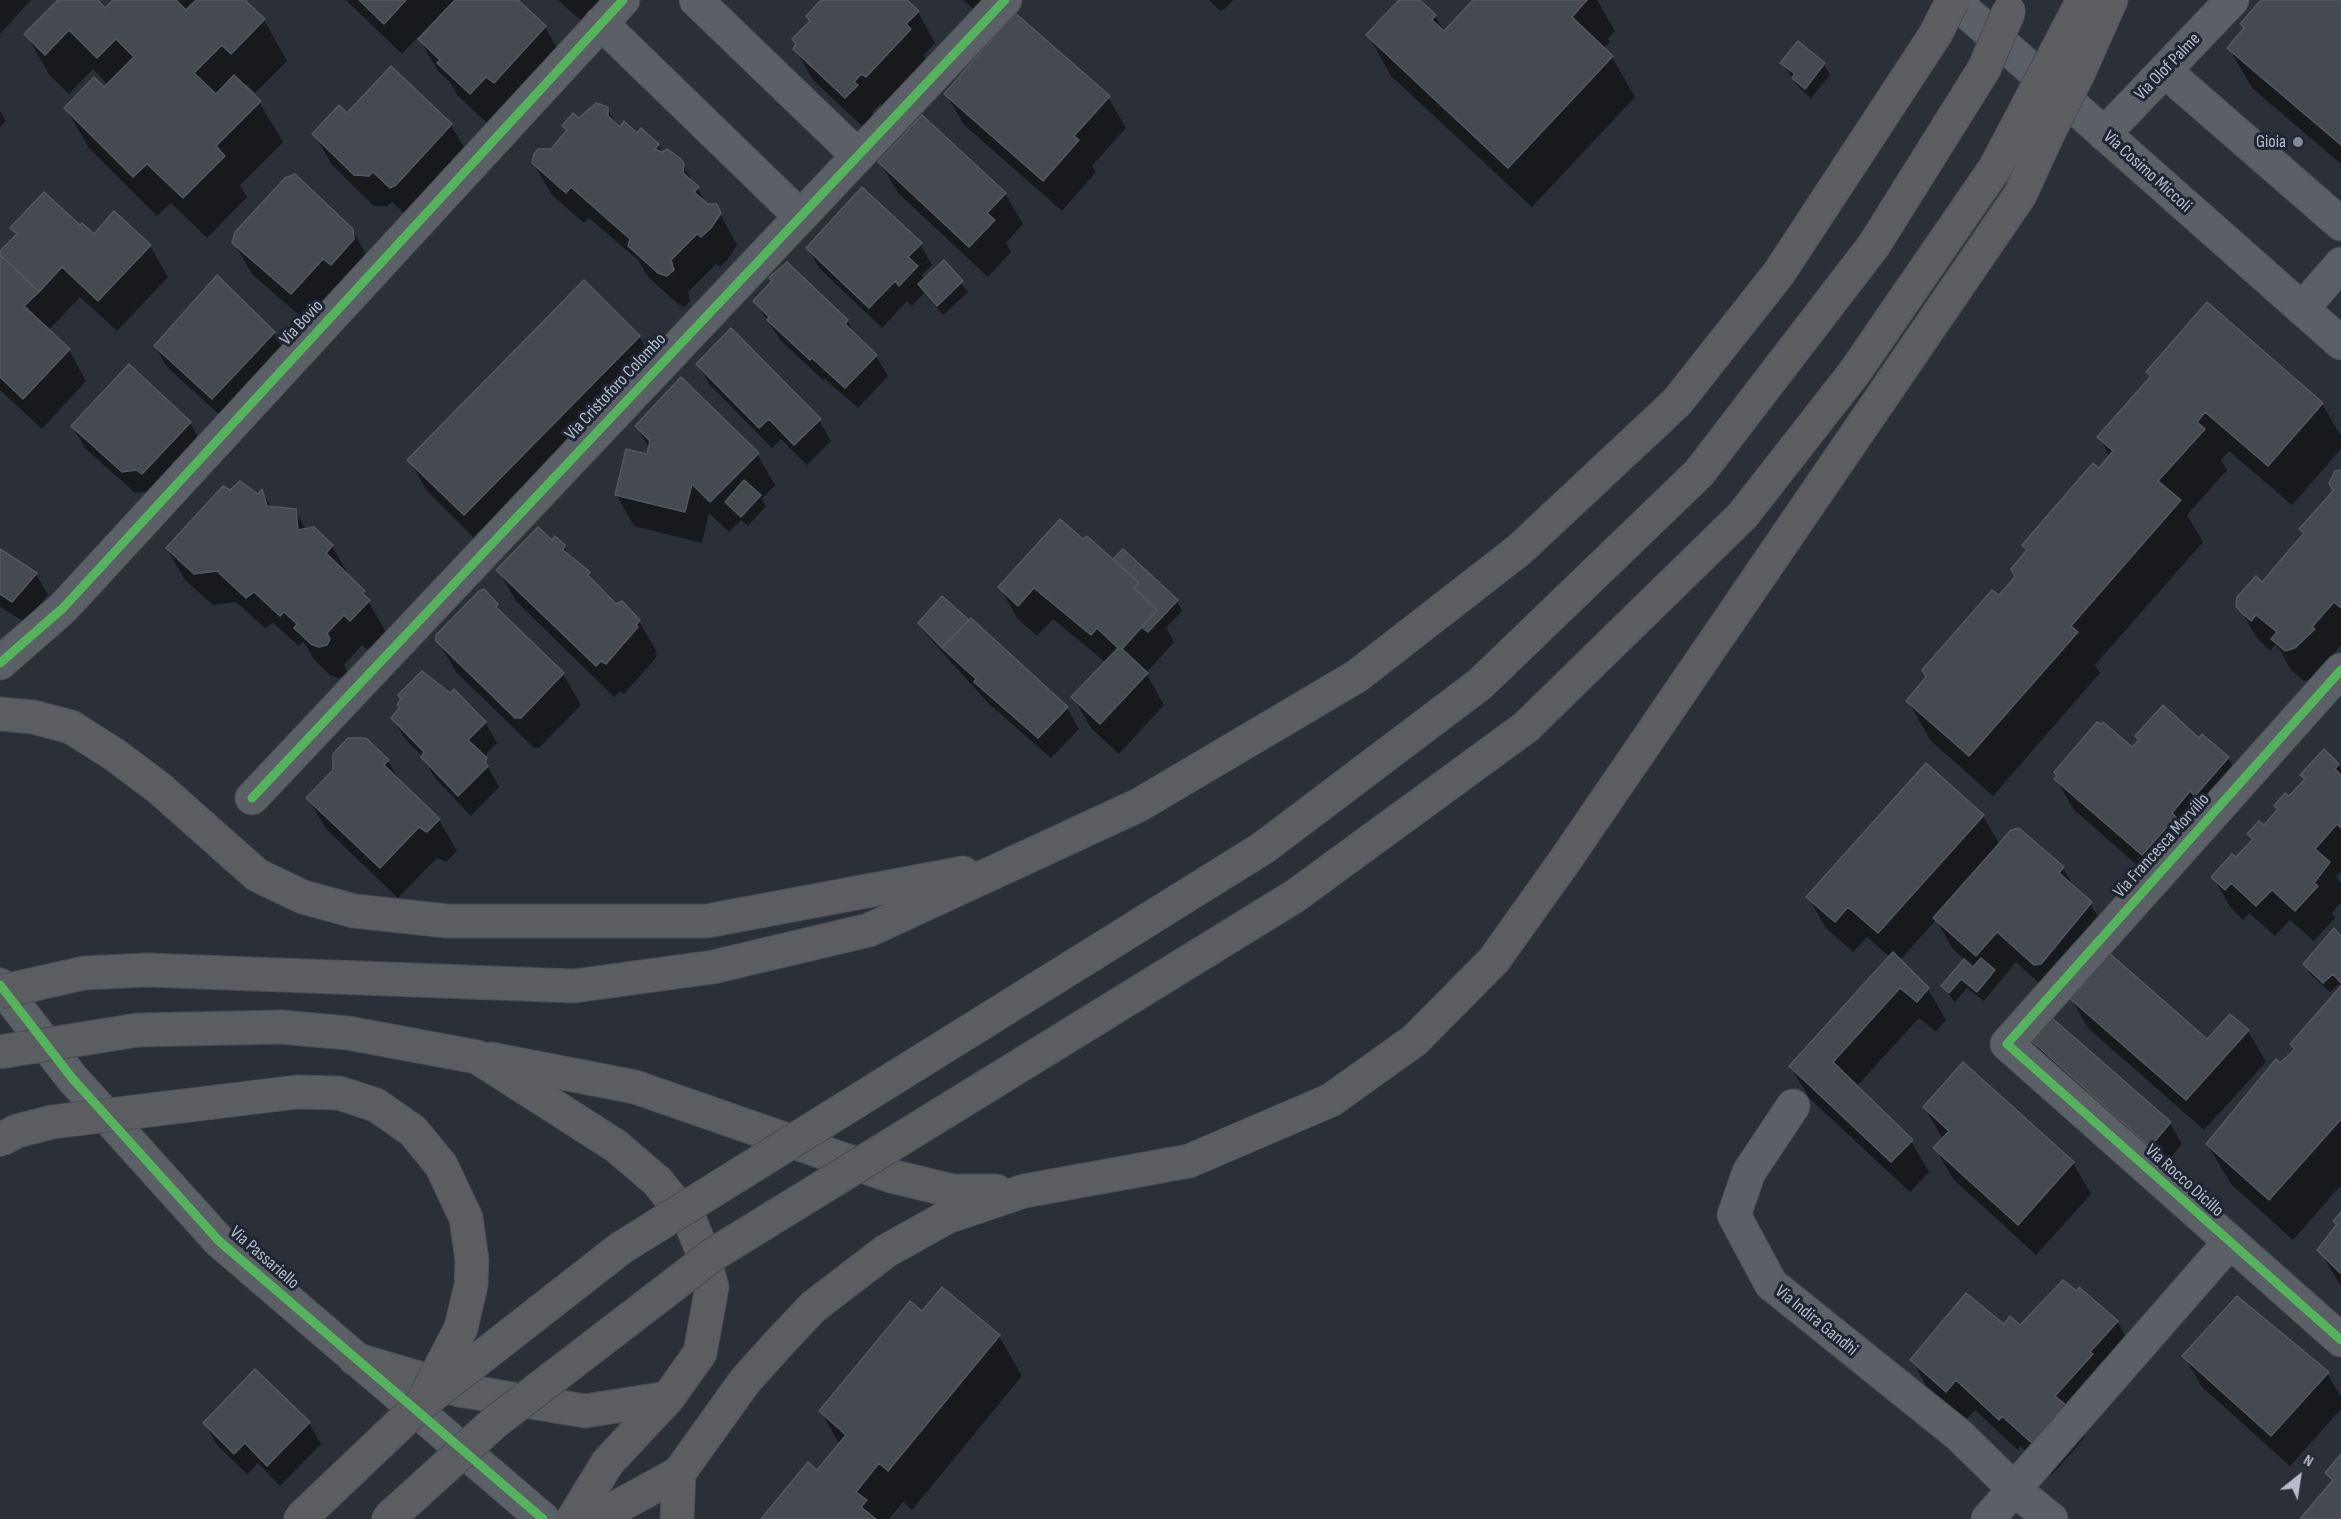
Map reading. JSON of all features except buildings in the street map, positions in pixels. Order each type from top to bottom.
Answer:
[{"type":"highway","points":[[0,992],[84,973],[206,972],[574,986],[713,967],[869,930],[1139,805],[1357,676],[1519,550],[1677,402],[1779,273],[1935,35],[1953,0]]},
{"type":"highway","points":[[595,1519],[680,1473],[745,1381],[813,1306],[886,1251],[947,1217],[1024,1191],[1189,1161],[1331,1100],[1415,1040],[1494,960],[2020,195],[2048,134],[2083,0]]},
{"type":"highway","points":[[388,1519],[495,1422],[714,1254],[1295,896],[1526,727],[1743,515],[1854,373],[1995,168],[2024,113],[2068,62],[2111,0]]},
{"type":"highway","points":[[300,1519],[420,1406],[621,1248],[1263,848],[1480,684],[1699,473],[1874,245],[1984,69],[2012,5]]},
{"type":"highway","points":[[0,714],[33,717],[71,727],[115,755],[159,788],[257,875],[303,897],[354,911],[447,921],[707,921],[1015,863]]},
{"type":"highway","points":[[0,1052],[138,1030],[281,1027],[348,1033],[547,1068],[635,1087],[902,1179],[953,1191],[1024,1191]]},
{"type":"highway","points":[[477,1057],[616,1146],[657,1181],[691,1223],[712,1287],[699,1353],[668,1398],[608,1462],[573,1519]]},
{"type":"highway","points":[[0,1140],[17,1131],[52,1122],[297,1092],[339,1093],[376,1105],[413,1131],[441,1165],[466,1218],[471,1250],[471,1285],[461,1328],[420,1406]]},
{"type":"highway","points":[[355,1359],[459,1390],[585,1411],[668,1398]]},
{"type":"highway","points":[[677,1519],[680,1473]]},
{"type":"street","points":[[696,0],[857,155]]},
{"type":"street","name":"Via Cristoforo Colombo","points":[[252,798],[1005,0]]},
{"type":"street","name":"Via Cosimo Miccoli","points":[[1953,0],[2341,344]]},
{"type":"street","name":"Via Olof Palme","points":[[2104,134],[2232,0]]},
{"type":"street","points":[[612,11],[800,216]]},
{"type":"street","name":"Via Bovio","points":[[0,663],[63,608],[612,11]]},
{"type":"street","points":[[2165,71],[2341,224]]},
{"type":"street","points":[[2302,309],[2341,264]]},
{"type":"street","name":"Via Francesca Morvillo","points":[[2007,1044],[2341,670]]},
{"type":"street","name":"Via Passariello","points":[[0,985],[72,1078],[219,1241],[543,1519]]},
{"type":"street","name":"Via Rocco Dicillo","points":[[2007,1044],[2341,1340]]},
{"type":"street","name":"Via Indira Gandhi","points":[[1792,1106],[1749,1172],[1734,1215],[1771,1284],[1959,1435],[2015,1490],[2051,1519]]},
{"type":"street","points":[[1988,1519],[2229,1243]]},
{"type":"cycle path","points":[[0,663],[63,608],[623,0]]},
{"type":"cycle path","points":[[252,798],[1005,0]]},
{"type":"cycle path","points":[[2341,670],[2007,1044],[2341,1340]]},
{"type":"cycle path","points":[[0,985],[72,1078],[219,1241],[543,1519]]},
{"type":"place","name":"Gioia","points":[[2298,142]]}]
